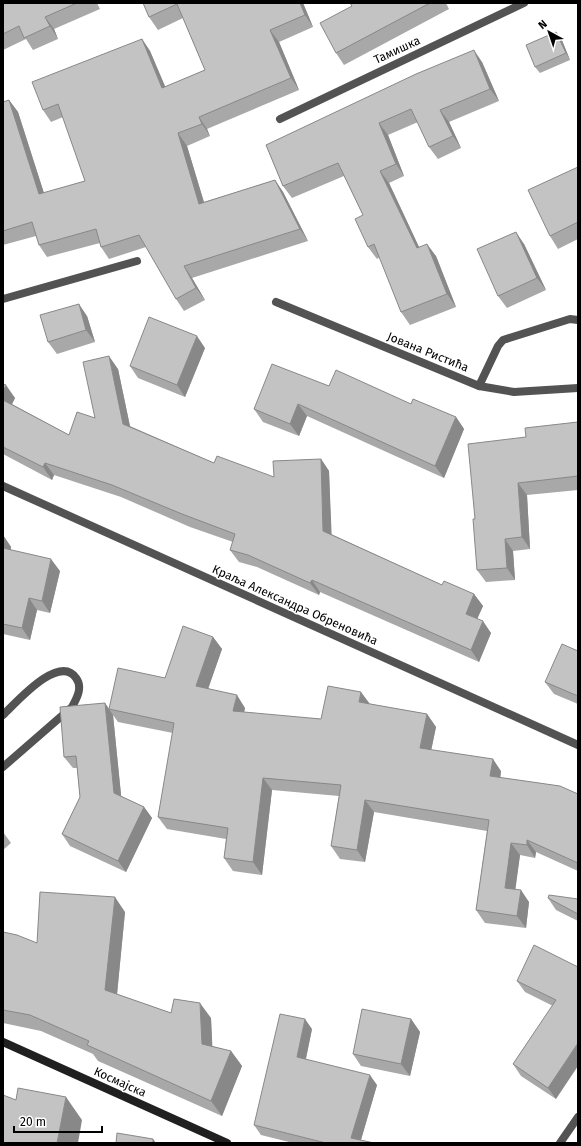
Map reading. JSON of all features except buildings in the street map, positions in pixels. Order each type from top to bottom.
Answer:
[{"type":"street","name":"Тамишка","points":[[280,119],[524,3]]},
{"type":"street","points":[[3,299],[137,261]]},
{"type":"street","name":"Јована Ристића","points":[[276,302],[479,386],[514,392],[578,388]]},
{"type":"street","points":[[479,386],[498,346],[503,340],[570,319],[578,320]]},
{"type":"street","name":"Краља Александра Обреновића","points":[[3,486],[578,746]]},
{"type":"street","points":[[3,715],[40,681],[52,673],[61,671],[70,672],[76,678],[80,688],[78,696],[72,707],[3,767]]},
{"type":"street","name":"Космајска","points":[[3,1042],[227,1143]]},
{"type":"street","points":[[560,1143],[578,1117]]}]
